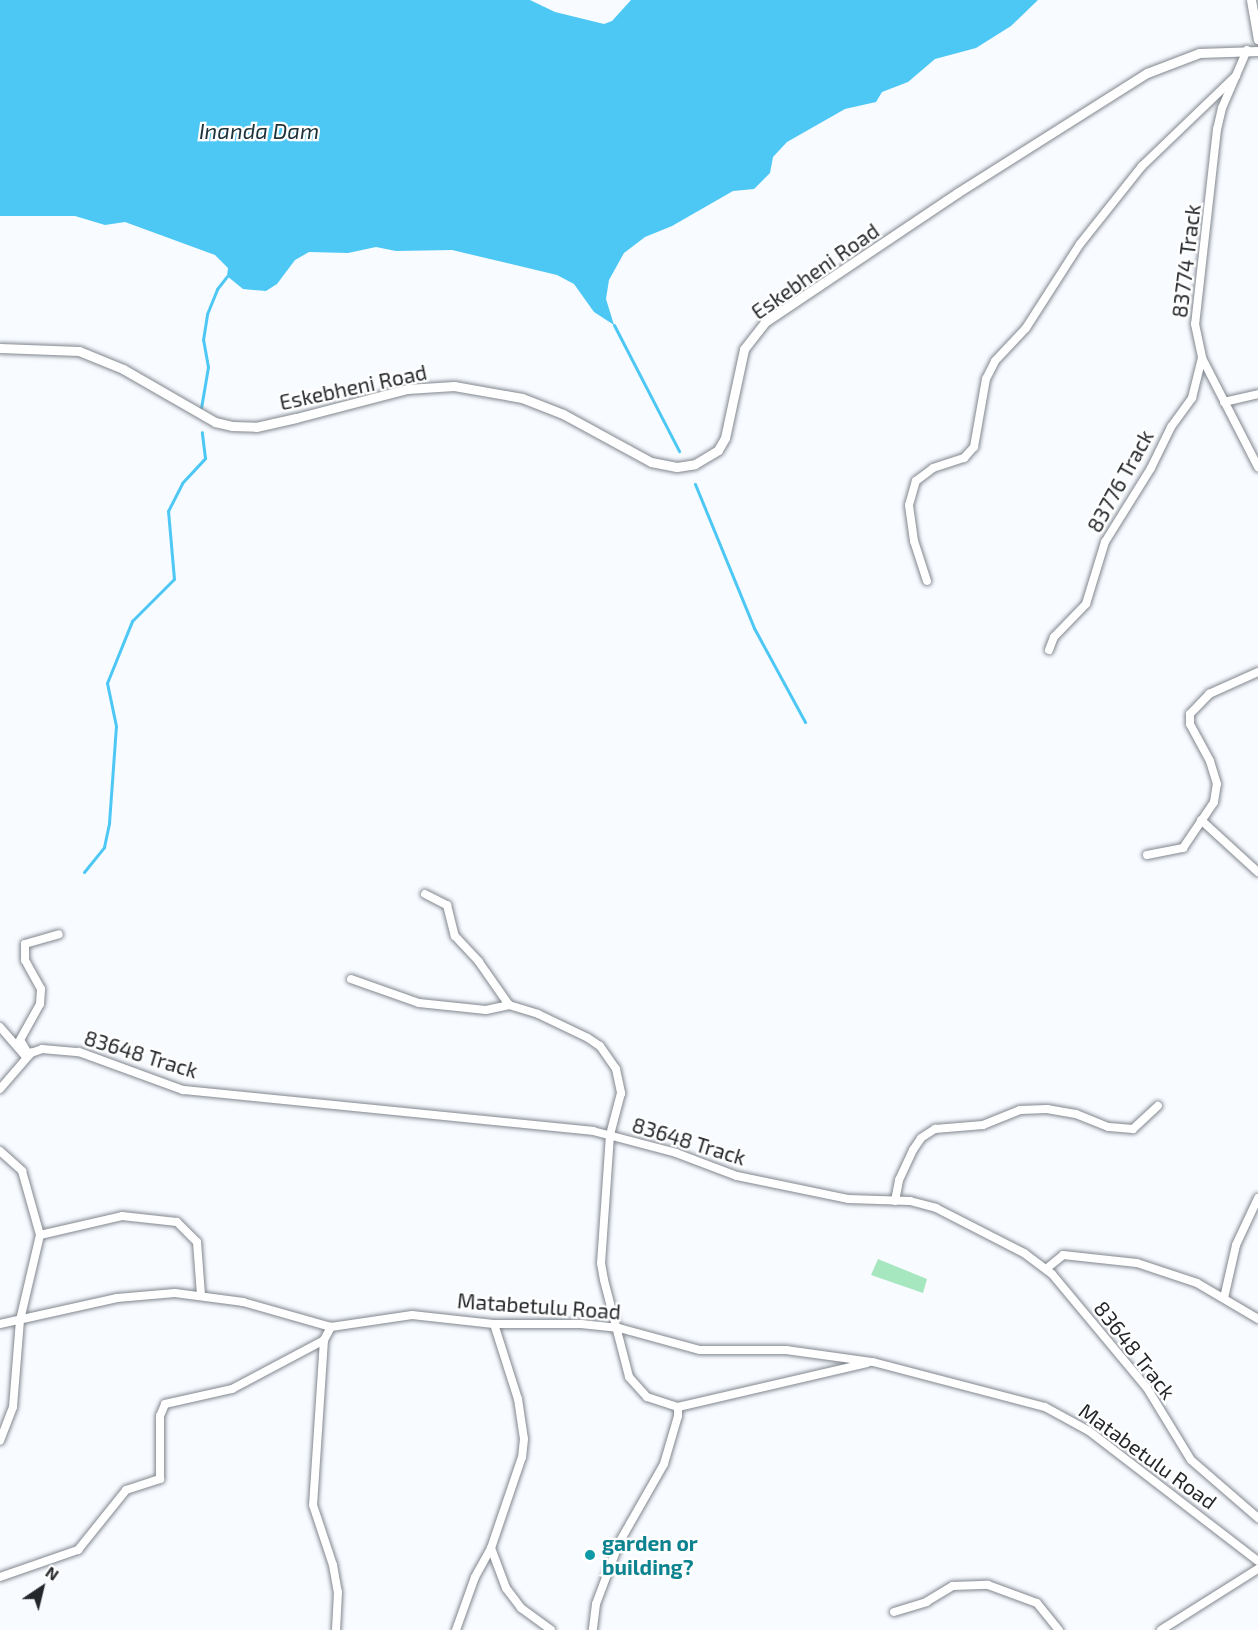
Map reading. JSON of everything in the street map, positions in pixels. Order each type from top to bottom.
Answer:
[{"type":"street","points":[[1251,0],[1258,39]]},
{"type":"street","name":"Eskebheni Road","points":[[0,348],[79,351],[123,369],[215,422],[232,426],[256,427],[407,389],[454,386],[522,398],[563,414],[651,462],[677,467],[695,464],[718,450],[725,438],[744,349],[765,322],[1115,92],[1172,62],[1225,50],[1258,51]]},
{"type":"street","name":"83774 Track","points":[[1247,50],[1217,129],[1199,269],[1196,324],[1202,358],[1258,467]]},
{"type":"street","points":[[927,581],[914,541],[909,505],[916,481],[933,468],[964,458],[974,447],[986,378],[995,361],[1026,328],[1080,244],[1142,166],[1236,76]]},
{"type":"street","name":"83776 Track","points":[[1048,650],[1053,637],[1086,604],[1105,542],[1151,468],[1171,427],[1192,398],[1202,358]]},
{"type":"street","points":[[1224,402],[1258,394]]},
{"type":"street","points":[[1147,855],[1183,848],[1214,802],[1216,784],[1210,761],[1190,724],[1190,714],[1209,693],[1258,672]]},
{"type":"street","points":[[1201,820],[1258,872]]},
{"type":"street","points":[[425,894],[447,905],[455,936],[479,962],[509,1005]]},
{"type":"street","points":[[28,1056],[20,1040],[40,1004],[41,989],[25,960],[25,944],[59,934]]},
{"type":"street","points":[[351,979],[419,1003],[486,1010],[509,1005],[570,1028],[609,1057],[621,1093],[610,1135],[602,1263],[629,1377],[647,1397],[678,1407],[873,1362]]},
{"type":"street","points":[[0,1027],[28,1056]]},
{"type":"street","name":"83648 Track","points":[[28,1056],[42,1049],[79,1052],[183,1090],[506,1120],[610,1135],[676,1153],[737,1176],[848,1199],[895,1201],[936,1208],[1046,1269],[1147,1388],[1191,1460],[1211,1481],[1258,1518]]},
{"type":"street","points":[[0,1089],[28,1056]]},
{"type":"street","points":[[895,1201],[899,1180],[913,1149],[936,1129],[983,1125],[1020,1110],[1047,1108],[1076,1114],[1109,1127],[1133,1129],[1158,1106]]},
{"type":"street","points":[[0,1151],[22,1171],[40,1235],[20,1320],[13,1407],[0,1441]]},
{"type":"street","points":[[1224,1298],[1236,1245],[1258,1198]]},
{"type":"street","points":[[40,1235],[123,1216],[177,1222],[197,1242],[201,1296]]},
{"type":"street","points":[[1046,1269],[1063,1255],[1137,1263],[1165,1270],[1224,1298],[1258,1319]]},
{"type":"street","name":"Matabetulu Road","points":[[0,1324],[117,1298],[201,1296],[259,1305],[332,1326],[412,1315],[494,1324],[549,1323],[618,1328],[700,1350],[786,1350],[873,1362],[1024,1399],[1053,1411],[1089,1431],[1258,1561]]},
{"type":"street","points":[[456,1630],[475,1577],[491,1548],[522,1457],[524,1439],[518,1400],[494,1324]]},
{"type":"street","points":[[332,1326],[324,1340],[313,1505],[333,1565],[338,1601],[336,1630]]},
{"type":"street","points":[[0,1577],[78,1550],[126,1490],[160,1479],[160,1416],[165,1404],[232,1389],[324,1340]]},
{"type":"street","points":[[593,1630],[599,1594],[630,1519],[664,1464],[675,1433],[678,1407]]},
{"type":"street","points":[[491,1548],[506,1588],[521,1608],[551,1630]]},
{"type":"street","points":[[1161,1630],[1258,1569]]},
{"type":"street","points":[[894,1612],[926,1602],[953,1586],[988,1584],[1038,1603],[1059,1630]]},
{"type":"green space","points":[[878,1259],[927,1279],[923,1293],[871,1275]]},
{"type":"water","name":"Inanda Dam","points":[[0,0],[530,0],[555,12],[604,24],[612,21],[631,0],[1038,0],[1011,26],[976,48],[935,59],[908,82],[882,92],[876,102],[845,109],[787,142],[773,157],[770,173],[754,189],[733,191],[672,226],[645,237],[624,253],[609,280],[606,299],[614,325],[594,312],[574,284],[557,275],[452,250],[396,251],[376,247],[348,253],[309,252],[295,260],[277,284],[266,291],[243,289],[227,276],[228,268],[215,255],[125,222],[105,225],[75,216],[0,216]]},
{"type":"waterway","points":[[201,408],[208,367],[203,340],[207,314],[217,289],[227,276]]},
{"type":"waterway","points":[[614,325],[679,451]]},
{"type":"waterway","points":[[84,872],[104,847],[109,823],[116,726],[107,683],[132,621],[174,579],[168,511],[182,483],[205,458],[202,432]]},
{"type":"waterway","points":[[695,484],[754,628],[805,722]]},
{"type":"place","name":"garden or building?","points":[[590,1555]]}]
